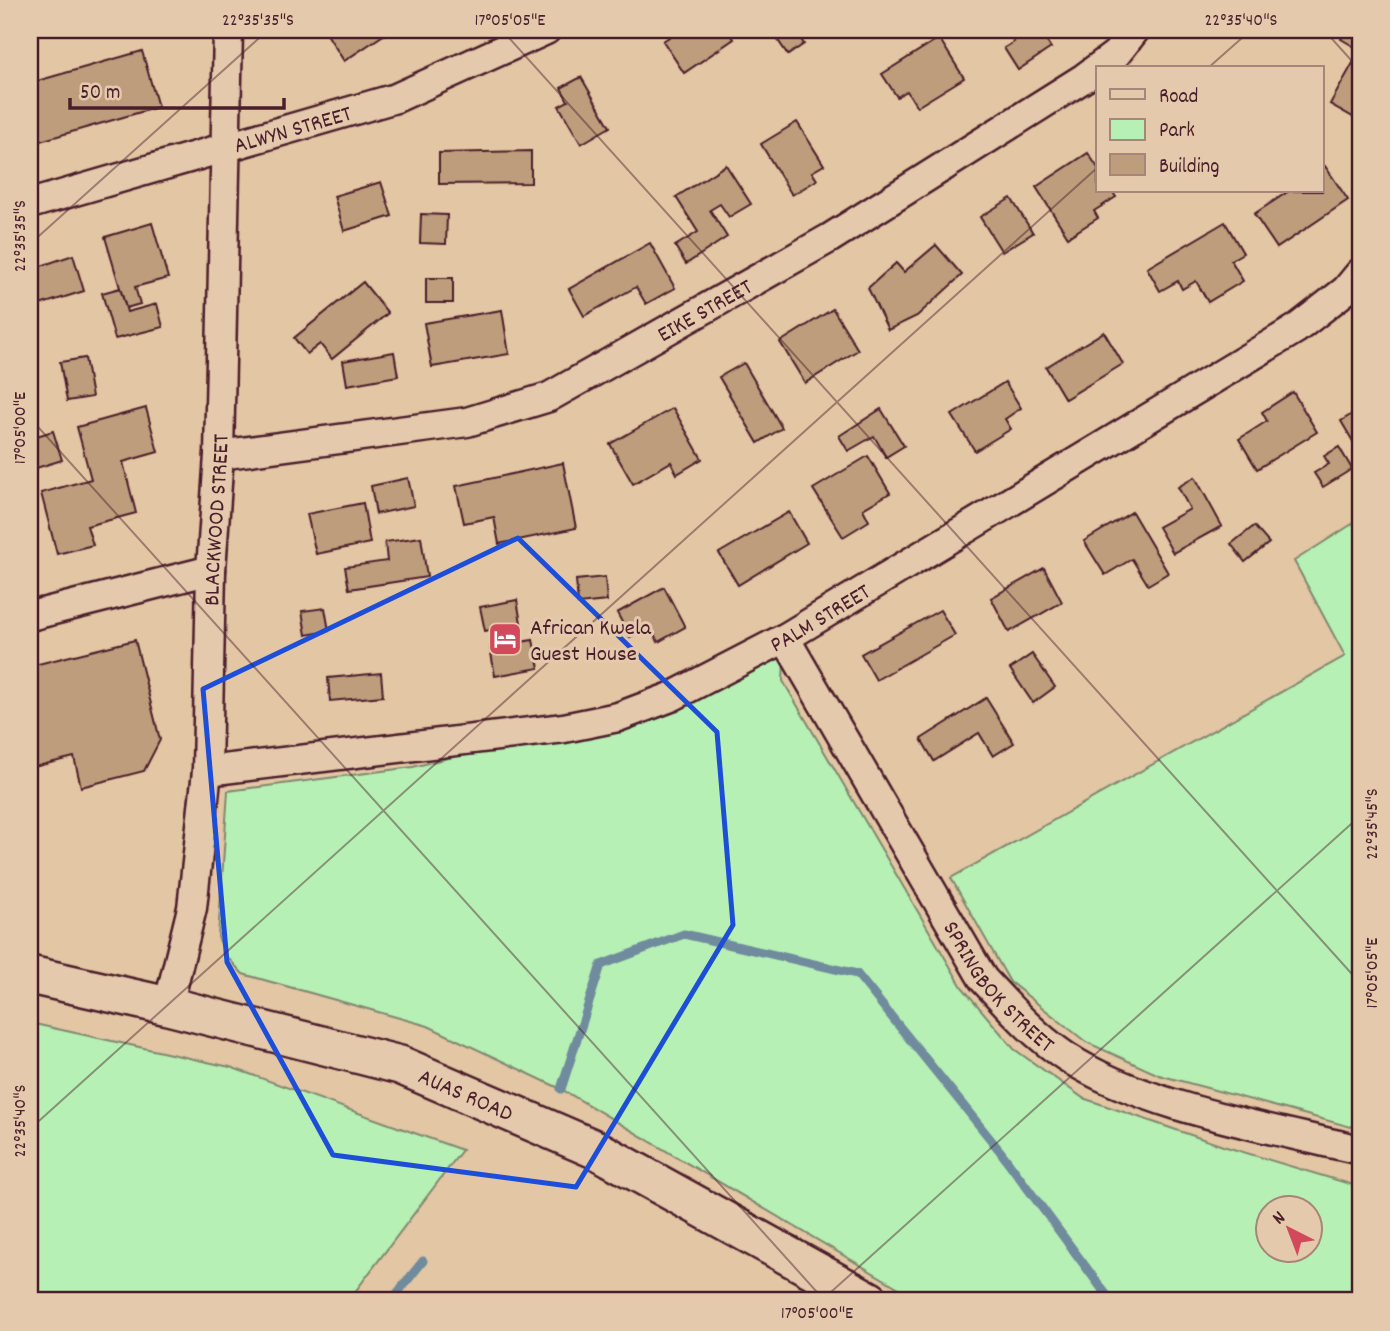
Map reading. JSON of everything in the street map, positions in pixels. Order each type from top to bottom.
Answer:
[{"type":"main road","name":"AUAS ROAD","points":[[30,975],[168,1006],[400,1065],[482,1098],[597,1150],[870,1301]]},
{"type":"street","name":"BLACKWOOD STREET","points":[[168,1006],[192,908],[207,771],[211,570],[219,455],[228,30]]},
{"type":"street","name":"ALWYN STREET","points":[[30,204],[396,98],[546,30]]},
{"type":"street","name":"EIKE STREET","points":[[1100,66],[1116,54],[1135,30]]},
{"type":"street","name":"EIKE STREET","points":[[219,455],[467,422],[549,397],[864,216],[1096,69]]},
{"type":"street","name":"PALM STREET","points":[[207,771],[564,728],[618,717],[671,697],[785,638],[1296,329],[1346,290],[1360,273]]},
{"type":"street","points":[[30,616],[211,570]]},
{"type":"street","name":"SPRINGBOK STREET","points":[[785,638],[984,979],[1021,1022],[1065,1056],[1116,1084],[1230,1119],[1360,1150]]},
{"type":"highlighted area","points":[[518,538],[717,732],[733,925],[576,1187],[333,1155],[227,962],[203,689]]},
{"type":"green space","points":[[1360,519],[1360,1119],[1351,1127],[1159,1075],[1086,1042],[1010,982],[951,878],[1345,656],[1294,561]]},
{"type":"green space","points":[[785,638],[783,681],[962,987],[1014,1049],[1083,1098],[1223,1146],[1360,1187],[1360,1301],[921,1301],[561,1089],[428,1026],[243,974],[227,957],[218,937],[228,791],[413,767],[564,728]]},
{"type":"green space","points":[[30,1023],[230,1067],[462,1150],[348,1301],[30,1301]]},
{"type":"building","points":[[391,30],[344,61],[325,31]]},
{"type":"building","points":[[680,30],[727,30],[734,39],[684,73],[663,41]]},
{"type":"building","points":[[771,30],[795,30],[804,44],[788,55]]},
{"type":"building","points":[[1005,30],[1039,30],[1051,48],[1018,70],[1004,48],[1014,42]]},
{"type":"building","points":[[1346,30],[1360,30],[1360,50],[1341,39]]},
{"type":"building","points":[[939,38],[964,78],[917,107],[907,91],[897,97],[882,74]]},
{"type":"building","points":[[142,51],[158,107],[30,144],[30,83]]},
{"type":"building","points":[[1358,54],[1360,55],[1360,121],[1330,104]]},
{"type":"building","points":[[581,77],[610,127],[581,144],[559,106],[568,101],[561,88]]},
{"type":"building","points":[[797,122],[824,165],[812,172],[817,180],[792,195],[761,144]]},
{"type":"building","points":[[531,151],[531,183],[439,184],[439,153]]},
{"type":"building","points":[[1088,153],[1096,165],[1096,192],[1113,192],[1116,197],[1094,211],[1098,218],[1068,237],[1036,187]]},
{"type":"building","points":[[726,165],[751,204],[729,217],[720,204],[710,210],[727,237],[686,264],[675,246],[698,232],[676,197]]},
{"type":"building","points":[[1324,167],[1348,200],[1277,248],[1254,214],[1287,192],[1324,192]]},
{"type":"building","points":[[381,182],[392,216],[344,231],[334,196]]},
{"type":"building","points":[[1011,198],[1033,233],[1002,252],[980,217]]},
{"type":"building","points":[[421,214],[447,215],[446,244],[420,243]]},
{"type":"building","points":[[1225,222],[1243,253],[1231,260],[1243,281],[1208,302],[1196,281],[1182,289],[1178,281],[1160,291],[1147,268]]},
{"type":"building","points":[[152,223],[168,278],[135,287],[140,304],[126,308],[105,237]]},
{"type":"building","points":[[650,243],[675,288],[646,304],[636,287],[584,316],[569,289]]},
{"type":"building","points":[[936,245],[962,275],[917,316],[888,330],[868,288],[896,263],[904,272]]},
{"type":"building","points":[[73,255],[84,291],[30,308],[30,260],[35,259],[38,267]]},
{"type":"building","points":[[426,278],[453,278],[453,303],[426,303]]},
{"type":"building","points":[[363,282],[388,313],[332,359],[320,344],[307,354],[294,338]]},
{"type":"building","points":[[120,288],[127,312],[157,304],[163,327],[115,339],[102,293]]},
{"type":"building","points":[[833,309],[858,350],[805,383],[780,342]]},
{"type":"building","points":[[502,310],[509,354],[432,367],[424,323]]},
{"type":"building","points":[[1104,332],[1123,364],[1065,399],[1046,367]]},
{"type":"building","points":[[394,352],[398,376],[347,385],[343,361]]},
{"type":"building","points":[[85,358],[92,397],[67,401],[60,362]]},
{"type":"building","points":[[744,363],[782,428],[758,443],[719,377]]},
{"type":"building","points":[[1005,382],[1021,408],[1005,419],[1011,429],[975,451],[952,415]]},
{"type":"building","points":[[1293,392],[1317,432],[1257,469],[1239,439],[1267,421],[1262,412]]},
{"type":"building","points":[[146,408],[158,452],[123,462],[136,513],[87,526],[93,545],[57,554],[41,493],[91,479],[77,427]]},
{"type":"building","points":[[673,408],[702,459],[677,474],[671,462],[633,484],[610,444]]},
{"type":"building","points":[[881,409],[904,446],[886,457],[874,436],[848,451],[839,436]]},
{"type":"building","points":[[1360,409],[1360,448],[1358,450],[1341,421]]},
{"type":"building","points":[[53,431],[62,460],[30,470],[30,438]]},
{"type":"building","points":[[1339,447],[1352,469],[1323,487],[1314,473],[1329,464],[1324,456]]},
{"type":"building","points":[[868,456],[890,493],[863,509],[869,521],[843,537],[813,489]]},
{"type":"building","points":[[563,463],[576,528],[499,544],[494,517],[464,523],[456,486]]},
{"type":"building","points":[[1195,477],[1222,526],[1173,553],[1158,527],[1190,509],[1178,487]]},
{"type":"building","points":[[408,478],[414,506],[376,514],[371,486]]},
{"type":"building","points":[[363,503],[370,543],[316,554],[307,514]]},
{"type":"building","points":[[789,512],[807,543],[738,585],[719,553]]},
{"type":"building","points":[[1132,512],[1168,573],[1148,585],[1132,559],[1105,575],[1084,541]]},
{"type":"building","points":[[1254,526],[1269,543],[1245,562],[1231,544]]},
{"type":"building","points":[[421,537],[427,577],[349,589],[345,567],[387,561],[385,542]]},
{"type":"building","points":[[1044,568],[1062,602],[1009,632],[991,598]]},
{"type":"building","points":[[605,577],[607,601],[578,604],[576,580]]},
{"type":"building","points":[[664,587],[685,627],[658,642],[650,626],[630,637],[617,613]]},
{"type":"building","points":[[517,600],[521,623],[485,631],[480,607]]},
{"type":"building","points":[[325,608],[329,631],[306,635],[302,611]]},
{"type":"building","points":[[940,610],[955,635],[876,680],[861,654]]},
{"type":"building","points":[[135,640],[160,740],[144,771],[81,787],[74,757],[30,768],[30,666]]},
{"type":"building","points":[[533,640],[539,668],[495,676],[490,647]]},
{"type":"building","points":[[1032,654],[1055,687],[1033,703],[1010,669]]},
{"type":"building","points":[[381,673],[383,696],[330,701],[328,678]]},
{"type":"building","points":[[986,698],[1014,743],[993,756],[979,733],[934,761],[921,739]]},
{"type":"waterway","points":[[561,1089],[601,965],[684,934],[857,974],[1000,1151],[1111,1301]]},
{"type":"waterway","points":[[391,1301],[423,1261]]},
{"type":"place","name":"African Kwela Guest House","points":[[505,639]]}]
